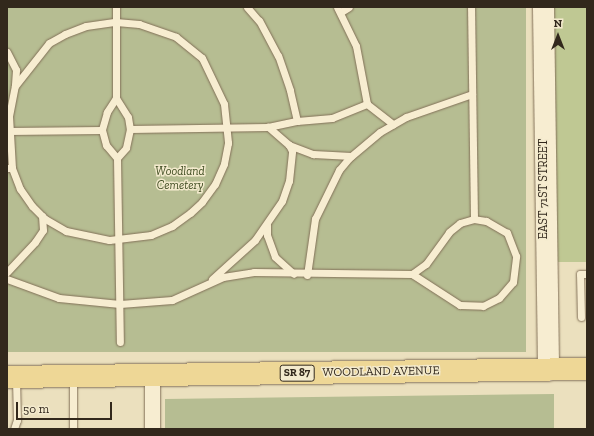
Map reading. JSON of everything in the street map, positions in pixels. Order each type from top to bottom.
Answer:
[{"type":"main road","name":"WOODLAND AVENUE","points":[[12,377],[587,369]]},
{"type":"street","name":"EAST 71ST STREET","points":[[543,7],[548,370]]},
{"type":"street","points":[[152,375],[152,429]]},
{"type":"lane","points":[[116,7],[116,98],[128,117],[130,129],[126,148],[117,158]]},
{"type":"lane","points":[[246,7],[259,21],[280,62],[290,90],[297,121]]},
{"type":"lane","points":[[349,7],[339,9],[356,46],[367,104],[393,124]]},
{"type":"lane","points":[[471,7],[474,219]]},
{"type":"lane","points":[[7,52],[16,70],[15,86],[8,130],[9,168],[20,189],[42,216],[57,226],[86,237],[119,240],[141,238],[158,233],[181,220],[202,202],[215,184],[224,164],[228,127],[218,87],[196,51],[180,39],[160,29],[139,24],[116,22],[86,26],[57,38],[41,51],[15,86],[7,98]]},
{"type":"lane","points":[[307,275],[315,219],[339,170],[351,156],[393,124],[426,109],[472,94]]},
{"type":"lane","points":[[116,98],[107,112],[102,130],[106,146],[117,158],[120,342]]},
{"type":"lane","points":[[130,129],[268,127],[297,121],[332,118],[367,104]]},
{"type":"lane","points":[[268,127],[289,145],[313,154],[351,156]]},
{"type":"lane","points":[[8,130],[102,130]]},
{"type":"lane","points":[[206,284],[255,240],[267,225],[282,201],[289,181],[293,158],[289,145]]},
{"type":"lane","points":[[42,216],[43,230]]},
{"type":"lane","points":[[7,279],[60,298],[120,304],[172,300],[206,284],[233,274],[412,274],[460,304],[483,306],[499,298],[513,282],[516,270],[513,244],[507,233],[498,226],[486,221],[474,219],[460,223],[449,232],[426,264],[412,274]]},
{"type":"lane","points":[[267,225],[268,240],[275,257],[294,274]]},
{"type":"lane","points":[[7,272],[24,257],[43,230],[49,226],[57,226]]},
{"type":"lane","points":[[581,318],[580,274],[587,274]]},
{"type":"lane","points":[[73,376],[73,429]]},
{"type":"lane","points":[[12,377],[17,420],[14,429]]},
{"type":"green space","name":"Woodland Cemetery","points":[[7,7],[526,7],[526,352],[7,352]]},
{"type":"green space","points":[[552,7],[587,7],[587,262],[552,262]]},
{"type":"green space","points":[[554,394],[554,429],[165,429],[165,399]]}]
